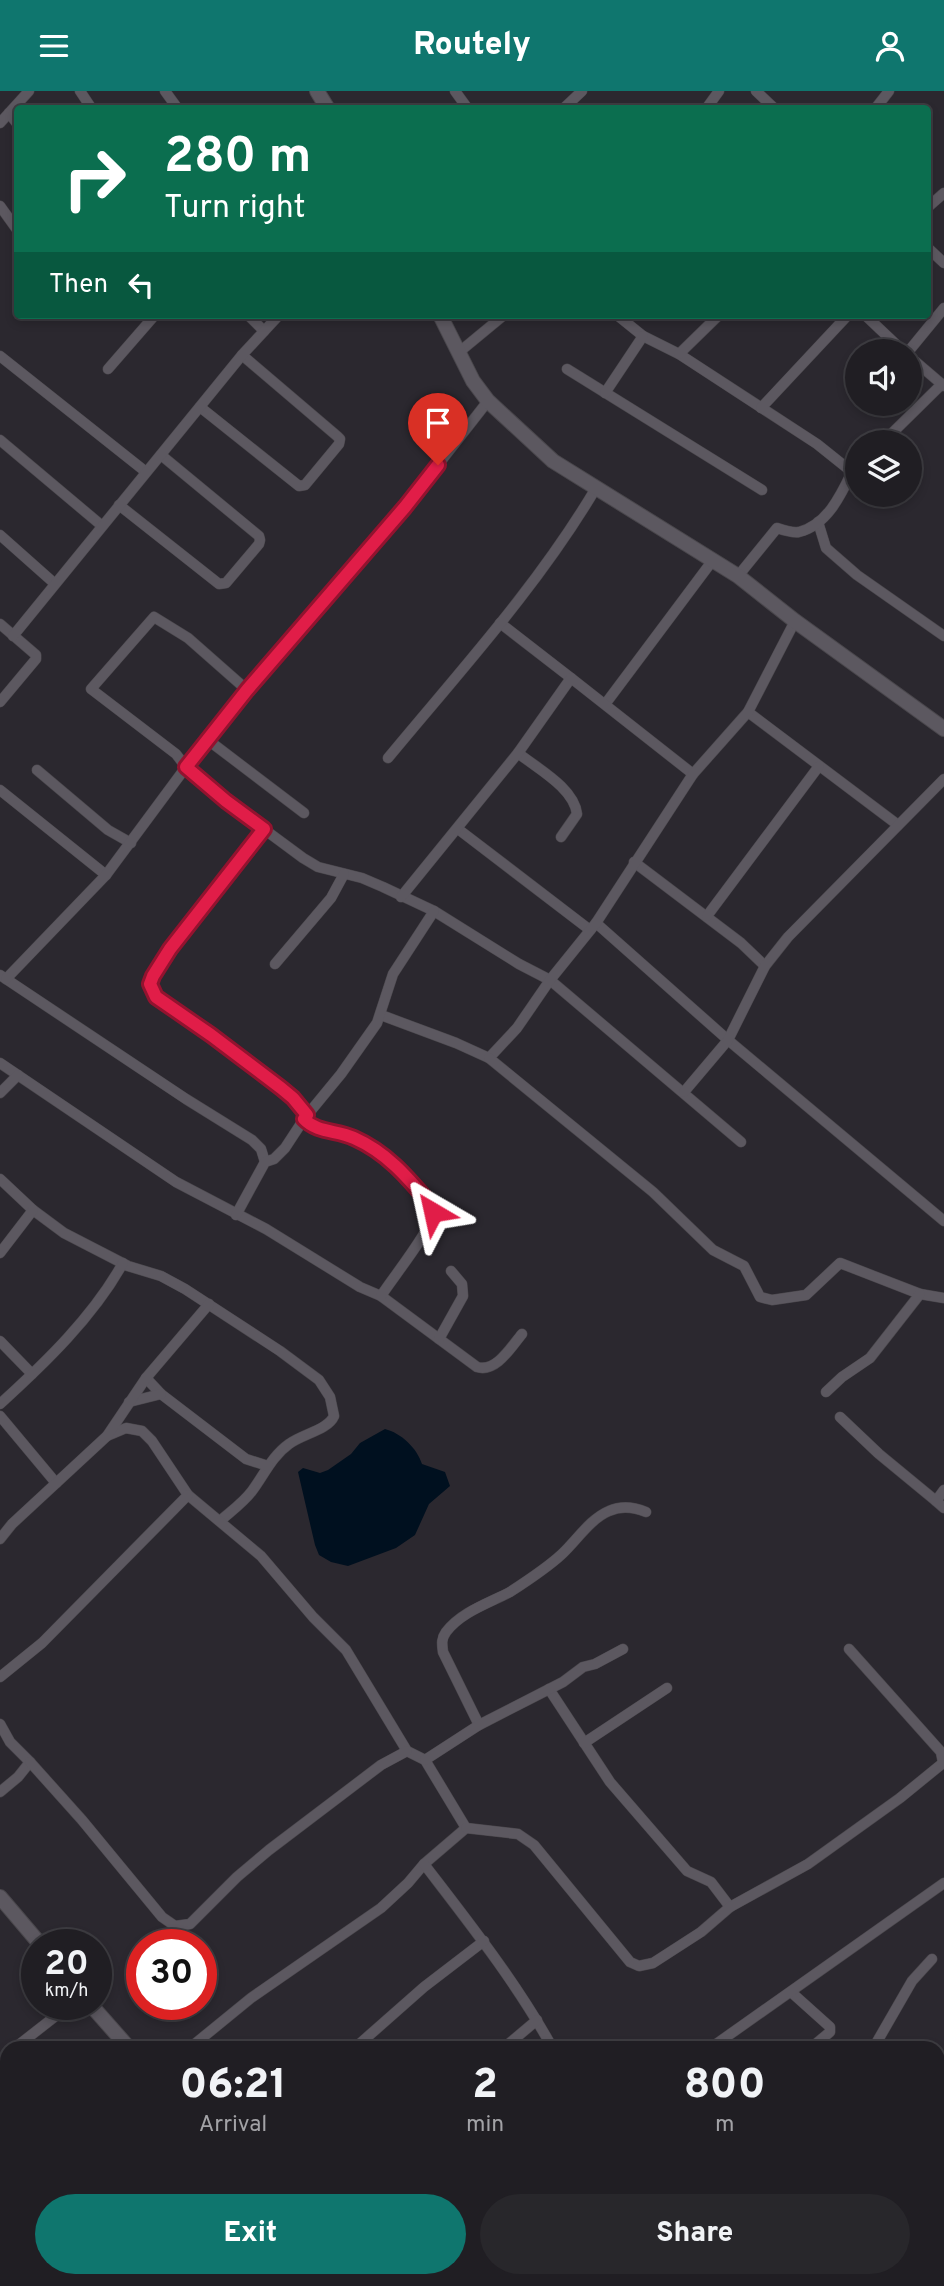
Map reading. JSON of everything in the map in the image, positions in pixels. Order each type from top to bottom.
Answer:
[{"type":"street","points":[[16,105],[29,91]]},
{"type":"street","points":[[568,105],[582,91]]},
{"type":"street","points":[[756,91],[771,105]]},
{"type":"street","points":[[878,105],[890,91]]},
{"type":"street","points":[[0,123],[14,108]]},
{"type":"street","points":[[9,113],[14,120]]},
{"type":"street","points":[[0,206],[14,225]]},
{"type":"street","points":[[931,251],[944,263]]},
{"type":"street","points":[[917,339],[944,308]]},
{"type":"street","points":[[108,369],[152,319]]},
{"type":"street","points":[[252,319],[264,331]]},
{"type":"street","points":[[13,636],[101,525],[242,355],[275,319]]},
{"type":"street","points":[[442,319],[473,381],[488,401],[553,461],[738,576],[795,621],[944,729]]},
{"type":"street","points":[[458,353],[499,319]]},
{"type":"street","points":[[622,319],[643,336],[679,354],[845,462]]},
{"type":"street","points":[[679,354],[715,319]]},
{"type":"street","points":[[761,408],[844,319]]},
{"type":"street","points":[[869,319],[892,339]]},
{"type":"street","points":[[605,393],[643,336]]},
{"type":"street","points":[[200,407],[299,486],[305,485],[339,444],[340,439],[337,436],[242,355]]},
{"type":"street","points":[[0,356],[146,472]]},
{"type":"street","points":[[896,430],[943,385],[922,367]]},
{"type":"street","points":[[567,369],[762,490]]},
{"type":"street","points":[[265,1162],[261,1149],[252,1140],[3,977],[106,876],[247,690],[405,507],[488,401]]},
{"type":"street","points":[[0,440],[101,525]]},
{"type":"street","points":[[119,505],[219,584],[226,583],[258,544],[259,536],[161,454]]},
{"type":"street","points":[[388,758],[500,623],[570,533],[596,488]]},
{"type":"street","points":[[738,576],[777,528],[797,533],[818,522],[838,501],[845,488]]},
{"type":"street","points":[[818,522],[826,548],[857,575],[944,636]]},
{"type":"street","points":[[0,535],[54,583]]},
{"type":"street","points":[[606,703],[713,560]]},
{"type":"street","points":[[247,690],[188,638],[158,617],[151,619],[92,687],[92,692],[176,754],[186,767],[226,801],[318,867],[373,882],[434,911],[519,964],[551,980],[741,1142]]},
{"type":"street","points":[[489,1058],[517,1028],[593,926],[693,774],[748,712],[795,621]]},
{"type":"street","points":[[500,623],[606,703],[693,774]]},
{"type":"street","points":[[0,624],[34,652],[36,659],[0,702]]},
{"type":"street","points":[[401,897],[518,753],[571,678]]},
{"type":"street","points":[[748,712],[898,825]]},
{"type":"street","points":[[208,740],[303,813]]},
{"type":"street","points":[[518,753],[565,791],[576,807],[577,814],[561,837]]},
{"type":"street","points":[[707,916],[819,766]]},
{"type":"street","points":[[37,771],[108,830],[131,843]]},
{"type":"street","points":[[684,1092],[728,1040],[765,966],[788,937],[944,779]]},
{"type":"street","points":[[0,790],[106,876]]},
{"type":"street","points":[[264,829],[170,949],[150,984],[156,997],[293,1098],[314,1128],[355,1138],[385,1156],[401,1169],[432,1206],[432,1218],[381,1296]]},
{"type":"street","points":[[458,829],[593,926],[944,1221]]},
{"type":"street","points":[[634,862],[707,916],[765,966]]},
{"type":"street","points":[[275,964],[331,898],[344,874]]},
{"type":"street","points":[[236,1215],[265,1162],[274,1159],[285,1149],[381,1015],[393,974],[434,911]]},
{"type":"street","points":[[381,1015],[489,1058],[653,1192],[713,1250],[744,1266],[760,1297],[772,1300],[806,1296],[841,1263],[920,1294],[944,1298]]},
{"type":"street","points":[[0,1063],[76,1112],[163,1174],[266,1229],[360,1287],[381,1296],[477,1367],[483,1369],[494,1365],[522,1334]]},
{"type":"street","points":[[0,1093],[18,1075]]},
{"type":"street","points":[[0,1179],[33,1210],[64,1233],[123,1263],[161,1276],[209,1304],[311,1373],[330,1397],[334,1416],[328,1425],[298,1437],[285,1446],[268,1466],[250,1495],[220,1521]]},
{"type":"street","points":[[0,1253],[33,1210]]},
{"type":"street","points":[[0,1404],[32,1374],[108,1289],[123,1263]]},
{"type":"street","points":[[439,1339],[463,1296],[461,1284],[451,1271]]},
{"type":"street","points":[[826,1392],[848,1372],[870,1358],[920,1294]]},
{"type":"street","points":[[0,1539],[12,1524],[107,1436],[146,1377],[209,1304]]},
{"type":"street","points":[[0,1341],[32,1374]]},
{"type":"street","points":[[146,1377],[161,1394],[246,1459],[268,1466]]},
{"type":"street","points":[[129,1402],[161,1394]]},
{"type":"street","points":[[0,1416],[56,1483]]},
{"type":"street","points":[[840,1417],[878,1454],[940,1505],[944,1490]]},
{"type":"street","points":[[107,1436],[127,1428],[142,1431],[152,1441],[188,1495],[261,1556],[313,1617],[346,1650],[407,1751],[425,1760],[466,1828]]},
{"type":"street","points":[[0,1677],[42,1643],[188,1495]]},
{"type":"street","points":[[480,1725],[443,1652],[442,1641],[447,1631],[476,1608],[509,1592],[563,1554],[575,1538],[607,1511],[632,1506],[646,1512]]},
{"type":"street","points":[[425,1760],[480,1725],[573,1676],[583,1667],[595,1664],[623,1649]]},
{"type":"street","points":[[198,2041],[251,1998],[381,1908],[424,1864],[466,1828],[518,1834],[534,1845],[630,1962],[639,1966],[653,1963],[701,1932],[730,1907],[808,1864],[900,1798],[943,1763],[941,1752],[849,1649]]},
{"type":"street","points":[[584,1743],[667,1688]]},
{"type":"street","points":[[549,1689],[610,1782],[687,1871],[711,1882],[730,1907]]},
{"type":"street","points":[[0,1724],[10,1742],[82,1820],[162,1917],[175,1926],[190,1924],[269,1850],[381,1765],[407,1751]]},
{"type":"street","points":[[0,1792],[18,1777],[30,1762]]},
{"type":"street","points":[[424,1864],[484,1941],[549,2041]]},
{"type":"street","points":[[721,2041],[944,1883]]},
{"type":"street","points":[[0,1896],[28,1929]]},
{"type":"street","points":[[363,2041],[424,1987],[484,1941]]},
{"type":"street","points":[[877,2041],[912,1981],[932,1959]]},
{"type":"street","points":[[791,1992],[830,2028],[830,2032],[819,2041]]},
{"type":"street","points":[[24,2041],[51,2020]]},
{"type":"street","points":[[104,2020],[123,2041]]},
{"type":"street","points":[[512,2041],[537,2020]]},
{"type":"water","points":[[385,1429],[408,1442],[422,1464],[445,1472],[450,1486],[429,1504],[415,1535],[396,1548],[348,1566],[331,1562],[319,1555],[315,1545],[298,1472],[303,1468],[320,1473],[328,1470],[351,1454],[360,1443]]},
{"type":"route","points":[[433,1212],[432,1206],[401,1169],[385,1156],[355,1138],[314,1128],[304,1119],[307,1115],[293,1098],[156,997],[150,984],[170,949],[264,829],[186,767],[247,690],[438,465]]}]
